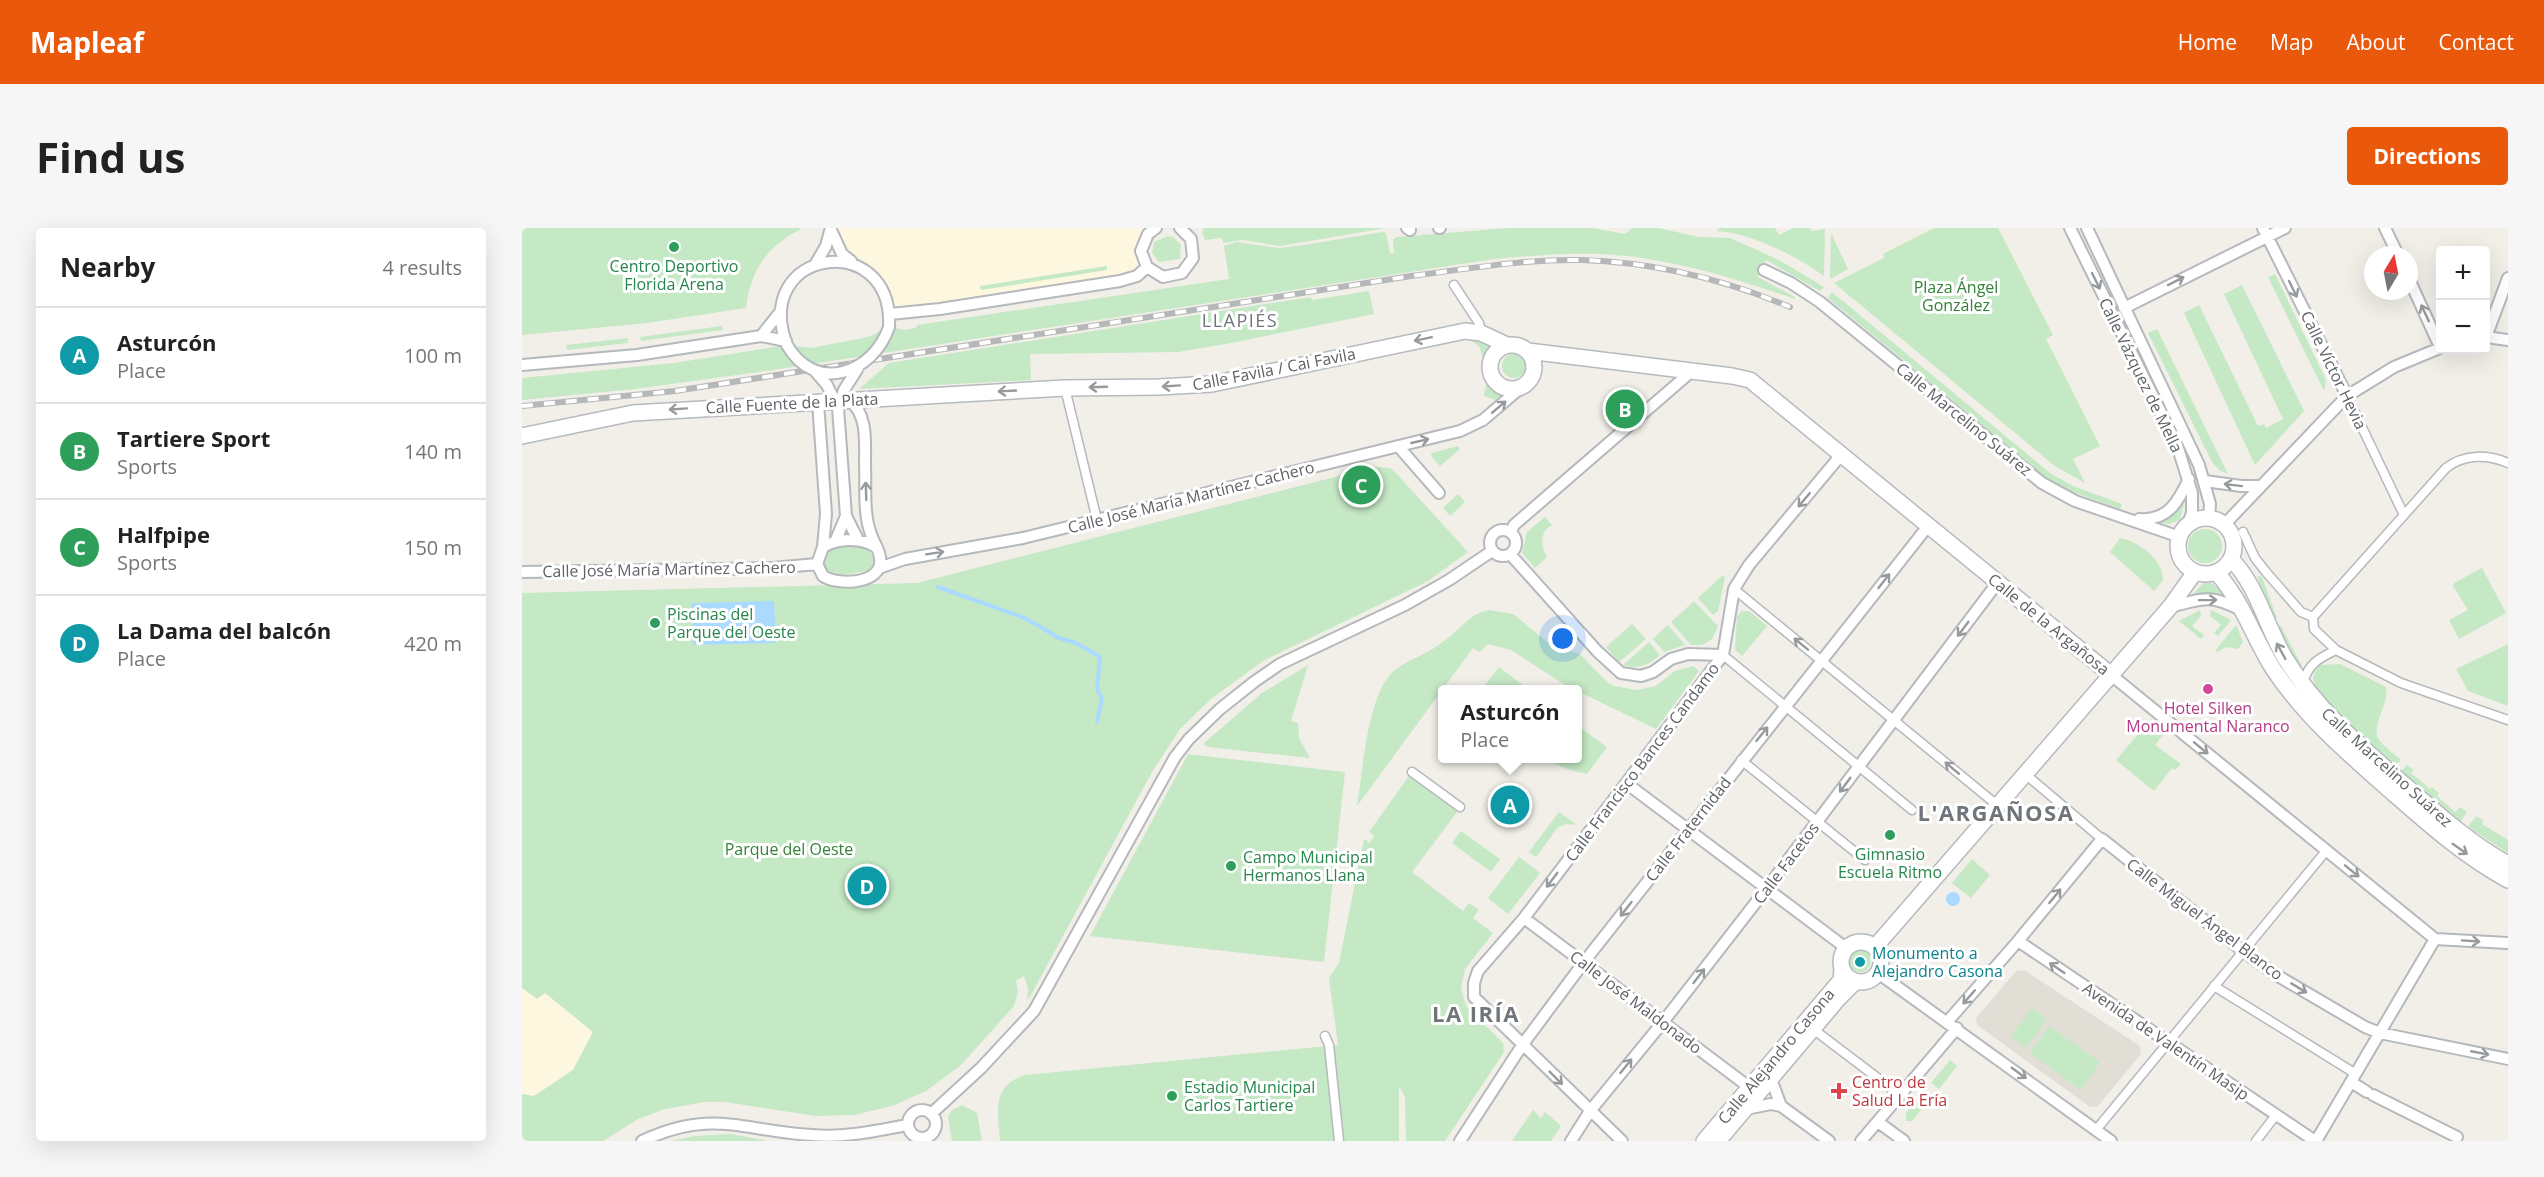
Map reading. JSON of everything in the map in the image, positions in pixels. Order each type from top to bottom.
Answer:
[{"type":"main road","name":"Calle Favila / Cai Favila","points":[[1065,388],[1212,384],[1457,332],[1480,333]]},
{"type":"main road","points":[[1480,333],[1528,351],[1533,359],[1533,373],[1524,386],[1504,387],[1493,377],[1491,361],[1494,354],[1507,345]]},
{"type":"main road","name":"Calle de la Argañosa","points":[[1528,351],[1750,380],[2110,674]]},
{"type":"main road","name":"Calle de la Argañosa","points":[[1533,373],[1545,362],[1566,356]]},
{"type":"main road","name":"Calle Fuente de la Plata","points":[[522,436],[633,413],[736,405],[818,402],[844,404],[1065,388]]},
{"type":"main road","points":[[2201,519],[2209,519],[2224,525],[2234,544],[2231,559],[2222,569],[2209,574],[2195,572],[2179,554],[2183,531],[2201,519]]},
{"type":"main road","name":"Calle Marcelino Suárez","points":[[2231,559],[2243,571],[2269,628],[2302,684],[2337,726],[2464,835],[2508,864]]},
{"type":"main road","points":[[1875,947],[2170,607],[2195,572]]},
{"type":"main road","name":"Calle Marcelino Suárez","points":[[2216,572],[2232,590],[2274,670],[2327,734],[2440,835],[2508,880]]},
{"type":"main road","points":[[1866,942],[1875,947],[1881,963],[1878,973],[1871,980],[1856,981],[1848,977],[1842,969],[1842,955],[1846,948],[1855,943],[1866,942]]},
{"type":"main road","name":"Calle Alejandro Casona","points":[[1704,1141],[1841,980],[1842,969]]},
{"type":"main road","name":"Calle Alejandro Casona","points":[[1719,1141],[1838,999],[1856,981]]},
{"type":"street","points":[[1154,228],[1143,242],[1141,251],[1147,267],[1163,277],[1182,273],[1193,258],[1194,248],[1191,239],[1182,229]]},
{"type":"street","name":"Calle Vázquez de Mella","points":[[2070,228],[2177,445],[2189,479],[2193,503],[2192,513],[2183,531]]},
{"type":"street","name":"Calle Vázquez de Mella","points":[[2087,228],[2188,440],[2205,481],[2210,504],[2209,519]]},
{"type":"street","points":[[2124,308],[2265,232],[2285,228]]},
{"type":"street","points":[[2385,228],[2394,246]]},
{"type":"street","points":[[816,263],[826,246],[831,229]]},
{"type":"street","points":[[831,229],[842,254],[865,269],[878,281],[885,292],[890,314],[890,327],[876,353],[858,368],[844,390],[846,516],[835,542]]},
{"type":"street","name":"Calle Víctor Hevia","points":[[2265,232],[2403,513]]},
{"type":"street","points":[[818,402],[826,514],[823,547],[817,564],[823,576],[841,581],[865,579],[879,568],[880,559],[867,521],[863,423],[856,405],[844,404],[814,370],[796,359],[786,343],[780,324],[782,298],[795,276],[816,263],[833,260],[854,263]]},
{"type":"street","points":[[890,314],[940,309],[1120,281],[1137,276],[1147,267]]},
{"type":"street","name":"Calle Marcelino Suárez","points":[[1764,270],[1791,283],[1820,302],[2042,483],[2074,501],[2124,518],[2183,531]]},
{"type":"street","points":[[2490,326],[2508,278]]},
{"type":"street","points":[[1454,285],[1479,323],[1480,333]]},
{"type":"street","points":[[2418,299],[2436,339]]},
{"type":"street","points":[[761,336],[780,312]]},
{"type":"street","points":[[522,365],[637,355],[761,336],[786,343]]},
{"type":"street","points":[[2490,338],[2508,340]]},
{"type":"street","points":[[2224,525],[2347,396],[2394,367],[2436,350]]},
{"type":"street","points":[[814,370],[838,373],[858,368]]},
{"type":"street","points":[[1511,532],[1503,530],[1495,532],[1489,543],[1492,551],[1498,556],[1510,554],[1516,544],[1511,532],[1514,525],[1692,371]]},
{"type":"street","name":"Calle José María Martínez Cachero","points":[[879,568],[904,559],[1023,538],[1460,431],[1483,420],[1524,386]]},
{"type":"street","points":[[1065,388],[1097,520]]},
{"type":"street","points":[[1398,446],[1439,493]]},
{"type":"street","name":"Calle Francisco Bances Candamo","points":[[1522,1044],[1474,997],[1474,983],[1478,971],[1524,918],[1723,655],[1734,589],[1749,565],[1841,455]]},
{"type":"street","points":[[2508,462],[2480,456],[2453,462],[2403,513],[2313,617],[2314,629],[2336,650],[2401,683],[2508,720]]},
{"type":"street","points":[[2124,518],[2150,520],[2169,512],[2180,499],[2189,479]]},
{"type":"street","points":[[2205,481],[2241,486],[2262,486]]},
{"type":"street","points":[[846,516],[858,540]]},
{"type":"street","name":"Calle Fraternidad","points":[[1460,1141],[1522,1044],[1584,962],[1741,760],[1928,526]]},
{"type":"street","points":[[2243,531],[2255,558],[2266,572],[2301,612],[2313,617]]},
{"type":"street","points":[[823,547],[835,542],[858,540],[869,542],[877,548]]},
{"type":"street","points":[[931,1114],[981,1068],[1034,1011],[1175,757],[1189,739],[1220,709],[1280,664],[1405,605],[1449,580],[1492,551]]},
{"type":"street","points":[[1510,554],[1597,651],[1621,673],[1636,676],[1647,674],[1671,659],[1688,654],[1723,655],[1912,810]]},
{"type":"street","name":"Calle José María Martínez Cachero","points":[[522,572],[772,568],[817,564]]},
{"type":"street","name":"Calle Facetos","points":[[1571,1141],[1590,1111],[1663,1022],[1767,888],[1998,582]]},
{"type":"street","points":[[1734,589],[1997,805]]},
{"type":"street","points":[[2170,607],[2205,598],[2216,598],[2244,611]]},
{"type":"street","points":[[2302,684],[2315,660],[2336,650]]},
{"type":"street","name":"Calle de la Argañosa","points":[[2110,674],[2435,939]]},
{"type":"street","points":[[1741,760],[1864,861]]},
{"type":"street","points":[[1412,772],[1460,807]]},
{"type":"street","name":"Calle Miguel Ángel Blanco","points":[[2024,773],[2102,839],[2278,976],[2365,1027],[2380,1033],[2508,1059]]},
{"type":"street","points":[[1626,783],[1846,948]]},
{"type":"street","points":[[1948,1021],[2102,839]]},
{"type":"street","points":[[2096,1130],[2326,851]]},
{"type":"street","name":"Calle José Maldonado","points":[[1524,918],[1749,1087]]},
{"type":"street","points":[[2315,1141],[2435,939],[2508,943]]},
{"type":"street","name":"Avenida de Valentín Masip","points":[[2018,941],[2315,1141]]},
{"type":"street","points":[[1878,973],[1948,1021],[2111,1141]]},
{"type":"street","points":[[2214,986],[2353,1078],[2370,1093],[2457,1137]]},
{"type":"street","points":[[1861,1141],[1957,1028]]},
{"type":"street","points":[[1813,1029],[1900,1095]]},
{"type":"street","points":[[1325,1036],[1329,1045],[1339,1141]]},
{"type":"street","points":[[1522,1044],[1622,1141]]},
{"type":"street","points":[[1771,1079],[1781,1106]]},
{"type":"street","points":[[1746,1109],[1771,1104],[1781,1106],[1829,1141]]},
{"type":"street","points":[[923,1110],[931,1114],[936,1126],[933,1138],[915,1137],[908,1125],[913,1113],[923,1110]]},
{"type":"street","points":[[2256,1141],[2276,1115]]},
{"type":"street","points":[[642,1141],[678,1127],[707,1122],[813,1136],[858,1134],[908,1125]]},
{"type":"street","points":[[1878,1122],[1904,1141]]},
{"type":"shaded area","points":[[831,228],[1153,228],[1148,234],[1143,273],[890,314],[885,292],[854,263]]},
{"type":"shaded area","points":[[2024,970],[2140,1046],[2141,1054],[2098,1106],[2090,1107],[1977,1025],[1976,1018],[2016,971]]},
{"type":"shaded area","points":[[522,988],[537,999],[545,993],[593,1032],[573,1070],[534,1096],[522,1094]]},
{"type":"green space","points":[[522,228],[801,229],[779,243],[762,261],[752,282],[746,308],[647,323],[522,335]]},
{"type":"green space","points":[[1204,228],[1386,228],[1280,246],[1243,240],[1223,243],[1222,238],[1205,240],[1202,232]]},
{"type":"green space","points":[[1509,228],[1592,228],[1625,234],[1632,228],[1658,228],[1699,237],[1730,238],[1779,260],[1824,287],[1820,291],[1766,260],[1758,277],[1795,299],[1707,272],[1634,257],[1554,254],[1514,257],[766,371],[635,389],[522,400],[522,378],[674,363],[787,345],[811,348],[868,337],[889,327],[905,330],[916,328],[917,325],[1229,279],[1224,246],[1236,242],[1279,248],[1382,232],[1386,233],[1390,253],[1394,253],[1393,240],[1397,237]]},
{"type":"green space","points":[[1719,228],[1775,228],[1779,235],[1793,228],[1810,228],[1812,231],[1825,229],[1824,276],[1773,247],[1744,236],[1717,231]]},
{"type":"green space","name":"Plaza Ángel González","points":[[1934,228],[1998,228],[2053,335],[2046,339],[2100,446],[2073,459],[2085,483],[2055,466],[1834,283],[1884,258],[1883,254]]},
{"type":"green space","points":[[1831,233],[1848,269],[1830,279]]},
{"type":"green space","points":[[1168,236],[1173,237],[1181,245],[1180,259],[1159,262],[1152,253],[1154,242]]},
{"type":"green space","points":[[1107,266],[1107,270],[981,290],[980,286]]},
{"type":"green space","points":[[2275,274],[2326,380],[2324,391],[2268,277]]},
{"type":"green space","points":[[2242,285],[2304,411],[2255,465],[2184,313],[2199,305],[2258,426],[2264,424],[2266,428],[2283,419],[2224,294]]},
{"type":"green space","points":[[1369,291],[1374,314],[1226,344],[1178,352],[1030,354],[1031,380],[859,389],[889,363],[1311,297],[1312,300]]},
{"type":"green space","points":[[1832,292],[2050,473],[2073,486],[2122,504],[2120,509],[2070,491],[2045,477],[1828,298]]},
{"type":"green space","points":[[722,326],[723,330],[641,341],[640,337]]},
{"type":"green space","points":[[2157,329],[2228,474],[2219,470],[2212,462],[2148,333]]},
{"type":"green space","points":[[1472,337],[1493,345],[1487,363],[1485,363],[1479,346],[1467,338]]},
{"type":"green space","points":[[628,338],[628,343],[567,350],[566,345]]},
{"type":"green space","points":[[1509,354],[1519,354],[1526,361],[1526,371],[1519,378],[1509,378],[1502,371],[1502,361]]},
{"type":"green space","points":[[1487,378],[1508,392],[1498,401],[1484,396]]},
{"type":"green space","points":[[1458,446],[1460,449],[1440,466],[1431,456],[1432,453]]},
{"type":"green space","name":"Parque del Oeste","points":[[1374,467],[1390,468],[1394,471],[1468,552],[1428,581],[1263,661],[1211,699],[1180,729],[1152,772],[1031,995],[1027,1000],[1028,989],[1024,976],[1016,980],[1018,992],[1014,1006],[960,1066],[926,1091],[892,1106],[854,1115],[816,1116],[725,1102],[704,1102],[665,1109],[638,1119],[603,1141],[522,1141],[522,1094],[534,1096],[573,1070],[593,1032],[545,993],[537,999],[522,988],[522,593],[917,583]]},
{"type":"green space","points":[[1458,494],[1465,502],[1450,516],[1443,508]]},
{"type":"green space","points":[[2185,500],[2180,520],[2168,524],[2158,522],[2175,513]]},
{"type":"green space","points":[[1545,517],[1552,525],[1545,531],[1542,539],[1547,557],[1535,568],[1522,553],[1527,532]]},
{"type":"green space","points":[[2205,529],[2217,534],[2222,546],[2217,558],[2205,563],[2193,558],[2188,546],[2193,534]]},
{"type":"green space","points":[[2120,538],[2135,543],[2149,553],[2159,565],[2163,580],[2154,591],[2110,552]]},
{"type":"green space","points":[[857,545],[870,551],[872,555],[873,562],[868,571],[841,575],[826,570],[823,559],[830,549]]},
{"type":"green space","points":[[2482,568],[2506,613],[2459,639],[2449,620],[2468,610],[2453,586],[2454,583]]},
{"type":"green space","points":[[1723,575],[1725,577],[1718,611],[1713,615],[1698,598]]},
{"type":"green space","points":[[2257,576],[2262,577],[2277,618],[2273,620]]},
{"type":"green space","points":[[2204,582],[2212,583],[2226,596],[2211,593],[2193,594]]},
{"type":"green space","points":[[1694,601],[1718,626],[1712,639],[1702,645],[1691,645],[1671,622]]},
{"type":"green space","points":[[1489,610],[1513,614],[1551,645],[1580,654],[1607,682],[1614,686],[1637,690],[1656,686],[1675,671],[1693,666],[1699,671],[1656,729],[1582,693],[1582,685],[1565,685],[1511,650],[1488,644],[1479,652],[1473,648],[1446,685],[1438,685],[1438,696],[1357,806],[1372,713],[1386,680],[1396,669],[1439,645],[1471,618]]},
{"type":"green space","points":[[2200,610],[2201,616],[2192,626],[2204,635],[2201,639],[2179,621]]},
{"type":"green space","points":[[2211,610],[2231,620],[2218,636],[2214,633],[2221,625],[2210,616]]},
{"type":"green space","points":[[1742,611],[1749,611],[1767,626],[1742,656],[1735,650],[1737,616]]},
{"type":"green space","points":[[1632,624],[1646,639],[1619,662],[1606,647]]},
{"type":"green space","points":[[1668,625],[1685,645],[1664,652],[1653,639]]},
{"type":"green space","points":[[2236,625],[2243,642],[2238,649],[2226,647],[2215,651]]},
{"type":"green space","points":[[2281,626],[2302,666],[2300,672],[2277,628]]},
{"type":"green space","points":[[1649,642],[1660,655],[1643,666],[1623,665]]},
{"type":"green space","points":[[2508,644],[2508,706],[2468,691],[2456,669]]},
{"type":"green space","points":[[2340,664],[2386,687],[2377,734],[2381,743],[2401,760],[2395,766],[2336,714],[2318,691],[2314,677],[2320,665]]},
{"type":"green space","points":[[1308,665],[1291,721],[1298,723],[1299,738],[1310,758],[1208,747],[1203,744],[1262,693]]},
{"type":"green space","points":[[1499,667],[1523,685],[1485,685]]},
{"type":"green space","points":[[2151,719],[2166,731],[2155,745],[2181,764],[2175,770],[2172,768],[2154,791],[2116,760]]},
{"type":"green space","points":[[1582,729],[1607,747],[1587,774],[1553,763],[1582,763]]},
{"type":"green space","name":"Campo Municipal Hermanos Llana","points":[[1188,754],[1345,772],[1324,962],[1090,936]]},
{"type":"green space","points":[[2407,765],[2414,770],[2411,773],[2430,789],[2432,787],[2439,793],[2437,796],[2455,812],[2460,807],[2467,812],[2461,821],[2401,771]]},
{"type":"green space","points":[[1409,776],[1457,812],[1412,872],[1463,911],[1469,903],[1479,910],[1473,918],[1493,933],[1465,969],[1461,988],[1466,1006],[1503,1043],[1504,1052],[1445,1141],[1406,1141],[1405,1097],[1399,1086],[1399,1141],[1000,1141],[998,1110],[1002,1093],[1006,1086],[1025,1075],[1338,1045],[1329,978],[1339,963],[1364,839],[1370,843],[1374,836],[1369,832]]},
{"type":"green space","points":[[1559,812],[1577,825],[1566,824],[1558,827],[1536,857],[1529,852]]},
{"type":"green space","points":[[2476,816],[2483,820],[2482,824],[2508,840],[2508,853],[2468,827]]},
{"type":"green space","points":[[1461,831],[1500,859],[1491,872],[1452,843]]},
{"type":"green space","points":[[1519,857],[1540,873],[1508,914],[1488,898]]},
{"type":"green space","points":[[1972,859],[1990,875],[1971,898],[1952,883]]},
{"type":"green space","points":[[1860,950],[1868,953],[1871,961],[1868,969],[1860,972],[1852,969],[1849,961],[1852,953]]},
{"type":"green space","points":[[2032,1008],[2047,1019],[2026,1048],[2011,1036]]},
{"type":"green space","points":[[2049,1026],[2100,1062],[2081,1090],[2030,1053]]},
{"type":"green space","points":[[1950,1060],[1957,1066],[1939,1089],[1931,1083]]},
{"type":"green space","points":[[1922,1095],[1929,1100],[1912,1121],[1906,1121],[1906,1113]]},
{"type":"green space","points":[[962,1105],[977,1113],[982,1141],[952,1141],[948,1117],[952,1110]]},
{"type":"green space","points":[[1533,1110],[1541,1118],[1545,1112],[1561,1126],[1551,1141],[1512,1141]]},
{"type":"green space","points":[[730,1134],[768,1141],[670,1141],[695,1136]]},
{"type":"water","points":[[774,601],[776,643],[693,645],[692,603]]},
{"type":"water","points":[[1953,892],[1958,894],[1960,899],[1958,904],[1953,906],[1948,904],[1946,899],[1948,894]]},
{"type":"waterway","points":[[938,587],[1025,618],[1059,638],[1076,643],[1100,657],[1097,689],[1102,698],[1097,722]]},
{"type":"railway","points":[[522,406],[675,391],[1411,276],[1538,261],[1608,261],[1662,268],[1714,280],[1790,307]]},
{"type":"place","name":"Centro Deportivo Florida Arena","points":[[674,247]]},
{"type":"place","name":"Tartiere Sport","points":[[1625,409]]},
{"type":"place","name":"Halfpipe","points":[[1361,485]]},
{"type":"place","name":"Piscinas del Parque del Oeste","points":[[655,623]]},
{"type":"place","name":"Hotel Silken Monumental Naranco","points":[[2208,689]]},
{"type":"place","name":"Asturcón","points":[[1510,805]]},
{"type":"place","name":"Gimnasio Escuela Ritmo","points":[[1890,835]]},
{"type":"place","name":"Campo Municipal Hermanos Llana","points":[[1231,866]]},
{"type":"place","name":"La Dama del balcón","points":[[867,886]]},
{"type":"place","name":"Monumento a Alejandro Casona","points":[[1860,962]]},
{"type":"place","name":"Centro de Salud La Ería","points":[[1839,1091]]},
{"type":"place","name":"Estadio Municipal Carlos Tartiere","points":[[1172,1096]]},
{"type":"district","name":"LLAPIÉS","points":[[1240,321]]},
{"type":"district","name":"L'ARGAÑOSA","points":[[1996,813]]},
{"type":"district","name":"LA IRÍA","points":[[1476,1014]]}]
